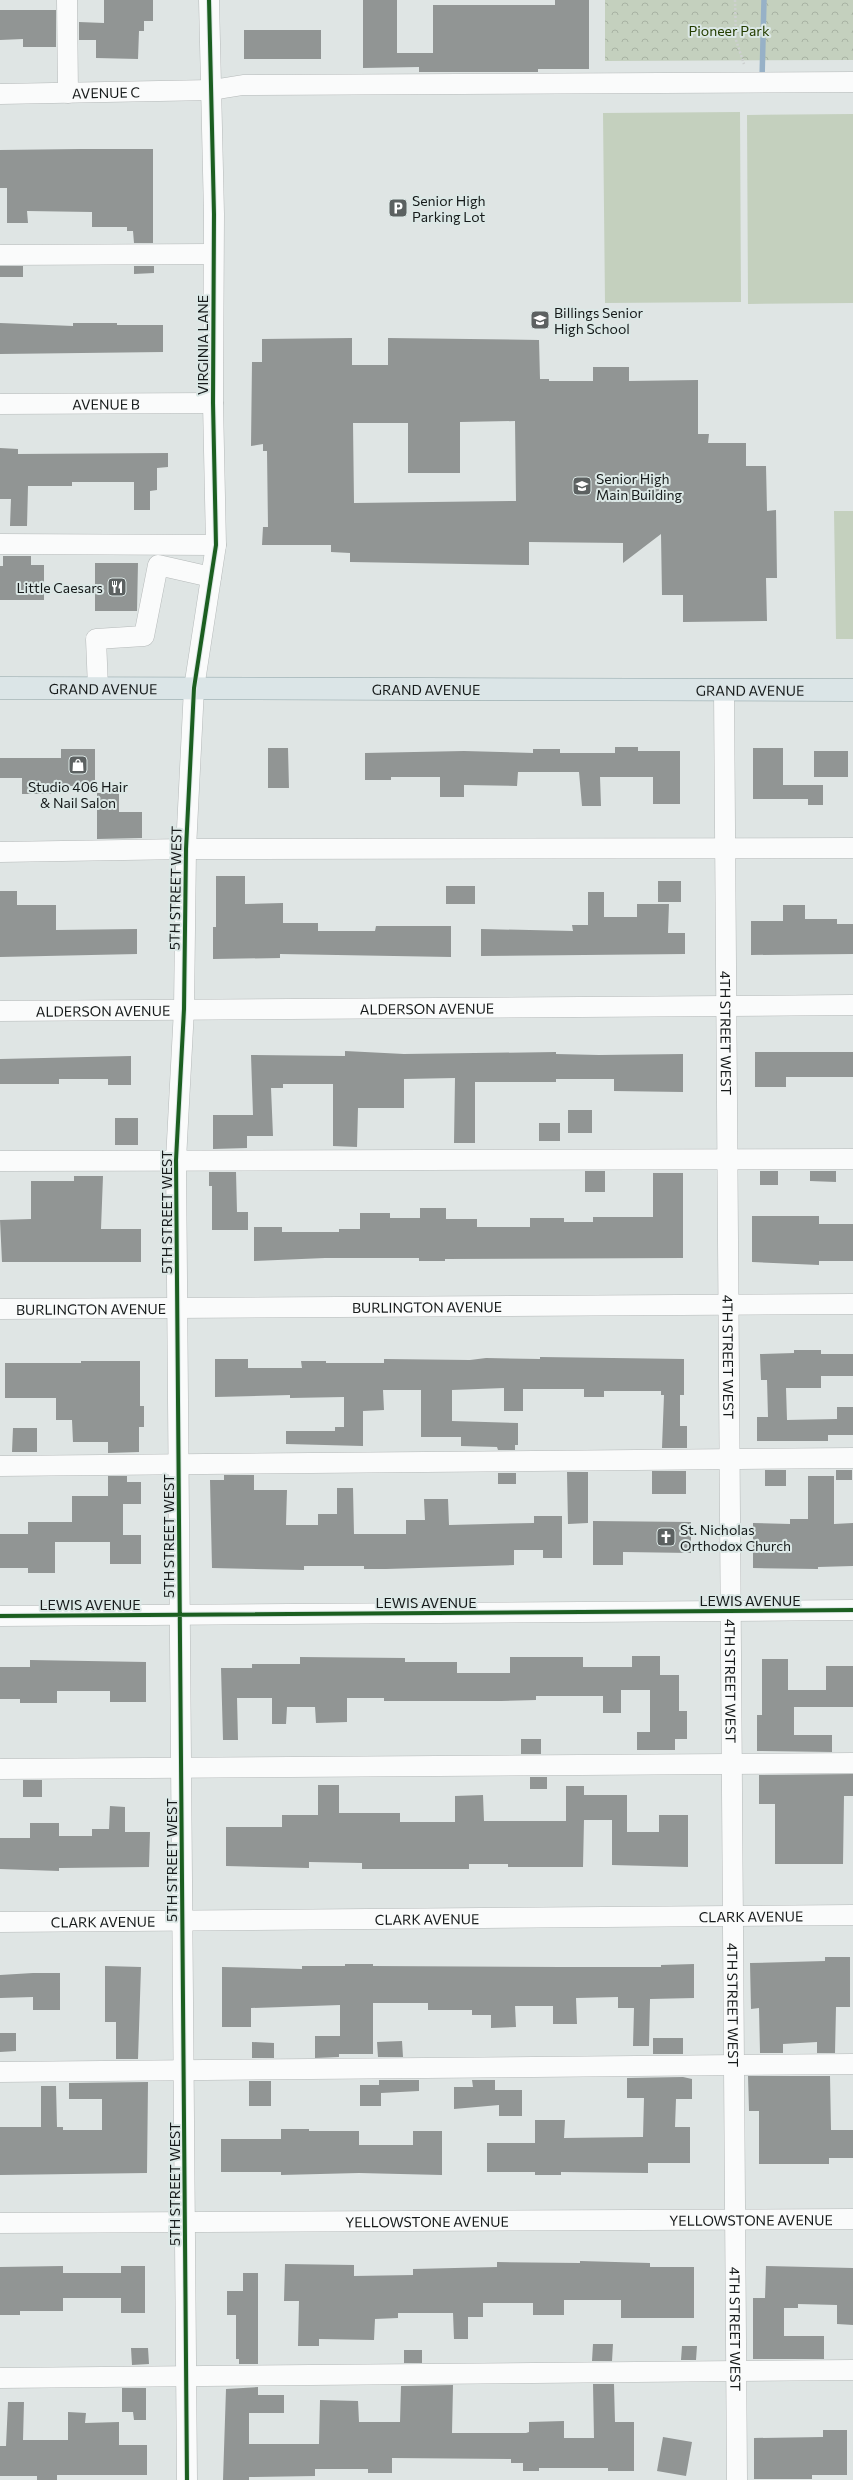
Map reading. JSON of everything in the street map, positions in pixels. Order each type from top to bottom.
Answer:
[{"type":"main road","name":"GRAND AVENUE","points":[[0,688],[853,690]]},
{"type":"street","points":[[67,0],[68,93]]},
{"type":"street","name":"VIRGINIA LANE","points":[[194,688],[216,545],[213,403],[212,90],[209,0]]},
{"type":"street","name":"AVENUE C","points":[[0,94],[212,90],[243,85],[853,82]]},
{"type":"street","points":[[0,255],[212,254]]},
{"type":"street","name":"AVENUE B","points":[[0,404],[213,403]]},
{"type":"street","points":[[0,544],[216,545]]},
{"type":"street","points":[[98,688],[96,639],[144,636],[158,565],[211,577]]},
{"type":"street","name":"5TH STREET WEST","points":[[187,2480],[176,1160],[184,1009],[186,849],[194,688]]},
{"type":"street","name":"4TH STREET WEST","points":[[724,690],[737,2480]]},
{"type":"street","points":[[0,852],[186,849],[853,848]]},
{"type":"street","name":"ALDERSON AVENUE","points":[[0,1011],[853,1005]]},
{"type":"street","points":[[0,1161],[853,1159]]},
{"type":"street","name":"BURLINGTON AVENUE","points":[[0,1309],[728,1306],[853,1304]]},
{"type":"street","points":[[0,1466],[853,1458]]},
{"type":"street","name":"LEWIS AVENUE","points":[[0,1616],[853,1610]]},
{"type":"street","points":[[0,1769],[853,1763]]},
{"type":"street","name":"CLARK AVENUE","points":[[0,1922],[853,1915]]},
{"type":"street","points":[[0,2072],[853,2064]]},
{"type":"street","name":"YELLOWSTONE AVENUE","points":[[0,2223],[853,2219]]},
{"type":"street","points":[[0,2378],[853,2370]]},
{"type":"path","points":[[735,0],[736,40],[750,83]]},
{"type":"green space","name":"Pioneer Park","points":[[605,0],[853,0],[853,60],[605,61]]},
{"type":"green space","points":[[740,112],[741,302],[605,303],[603,113]]},
{"type":"green space","points":[[853,114],[853,303],[748,304],[747,115]]},
{"type":"green space","points":[[834,511],[853,511],[853,639],[836,639]]},
{"type":"building","points":[[104,0],[153,0],[153,21],[144,21],[144,31],[139,31],[138,59],[96,58],[96,40],[79,40],[79,22],[104,23]]},
{"type":"building","points":[[363,0],[397,0],[397,53],[433,53],[433,5],[555,5],[555,0],[589,0],[589,69],[538,69],[538,72],[419,72],[419,67],[363,68]]},
{"type":"building","points":[[0,10],[56,10],[56,47],[23,47],[23,39],[0,40]]},
{"type":"building","points":[[244,30],[321,30],[321,59],[244,59]]},
{"type":"building","points":[[153,149],[153,243],[134,243],[133,231],[127,231],[127,227],[92,227],[92,212],[27,211],[28,223],[7,223],[7,188],[0,188],[0,150]]},
{"type":"building","points":[[0,266],[23,266],[23,277],[0,277]]},
{"type":"building","points":[[134,266],[154,266],[154,273],[134,274]]},
{"type":"building","points":[[0,323],[73,326],[73,323],[163,325],[163,352],[0,354]]},
{"type":"building","points":[[352,338],[352,365],[388,365],[388,338],[539,340],[540,379],[549,379],[549,381],[593,381],[593,367],[629,367],[629,381],[698,380],[698,434],[709,434],[708,443],[746,443],[746,466],[766,466],[767,511],[776,510],[777,578],[766,578],[767,621],[683,622],[683,595],[662,595],[661,534],[623,563],[623,543],[529,542],[529,565],[350,562],[350,553],[331,552],[331,545],[262,545],[263,527],[268,527],[267,451],[263,451],[263,444],[251,446],[252,362],[262,362],[262,339]],"holes":[[[515,421],[516,501],[354,503],[353,423],[408,423],[408,473],[460,473],[460,422]]]},
{"type":"building","points":[[0,448],[18,449],[18,454],[168,453],[168,467],[157,468],[157,490],[150,491],[150,510],[134,510],[134,482],[72,482],[72,486],[28,486],[27,526],[10,526],[11,499],[0,499]]},
{"type":"building","points":[[3,556],[31,556],[31,565],[44,565],[44,600],[0,600],[0,566],[3,566]]},
{"type":"building","name":"Little Caesars","points":[[95,563],[138,563],[137,611],[95,611]]},
{"type":"building","points":[[615,747],[638,747],[638,751],[680,751],[680,804],[653,804],[653,777],[600,777],[601,806],[582,806],[579,772],[518,772],[517,786],[464,785],[464,797],[440,797],[440,777],[391,777],[391,780],[365,780],[365,753],[464,751],[533,753],[533,749],[560,749],[560,753],[615,753]]},
{"type":"building","points":[[268,748],[288,748],[289,788],[268,788]]},
{"type":"building","points":[[753,748],[783,748],[783,785],[823,785],[823,805],[808,805],[808,799],[753,799]]},
{"type":"building","points":[[61,749],[95,749],[95,786],[56,786],[56,794],[22,794],[22,778],[0,778],[0,758],[61,758]]},
{"type":"building","points":[[814,751],[848,751],[848,777],[814,777]]},
{"type":"building","points":[[97,793],[119,793],[119,812],[142,812],[142,838],[97,839]]},
{"type":"building","points":[[216,876],[245,876],[245,904],[283,903],[283,923],[318,923],[318,931],[375,931],[376,926],[451,926],[451,957],[280,954],[280,958],[213,959],[213,927],[216,927]]},
{"type":"building","points":[[658,881],[681,881],[681,902],[658,902]]},
{"type":"building","points":[[446,886],[475,886],[475,904],[446,904]]},
{"type":"building","points":[[0,891],[17,891],[17,905],[56,905],[56,930],[137,929],[137,954],[0,957]]},
{"type":"building","points":[[588,892],[604,892],[604,917],[637,917],[637,904],[669,904],[668,933],[685,933],[685,954],[481,956],[481,929],[573,931],[572,925],[588,925]]},
{"type":"building","points":[[783,905],[805,905],[805,919],[837,919],[837,924],[853,924],[853,954],[751,955],[751,921],[783,921]]},
{"type":"building","points":[[345,1051],[404,1054],[556,1052],[556,1054],[599,1055],[683,1054],[683,1092],[614,1091],[614,1079],[556,1079],[556,1082],[475,1082],[475,1143],[454,1143],[455,1078],[404,1079],[404,1108],[358,1108],[357,1147],[333,1146],[333,1084],[283,1084],[283,1088],[271,1088],[273,1136],[247,1136],[247,1148],[213,1149],[213,1115],[253,1115],[251,1055],[345,1056]]},
{"type":"building","points":[[755,1052],[853,1052],[853,1077],[786,1077],[786,1087],[755,1087]]},
{"type":"building","points":[[131,1056],[131,1085],[108,1085],[108,1079],[59,1079],[59,1084],[0,1084],[0,1059]]},
{"type":"building","points":[[568,1110],[592,1110],[592,1133],[568,1133]]},
{"type":"building","points":[[115,1118],[138,1118],[138,1145],[115,1145]]},
{"type":"building","points":[[539,1123],[560,1123],[560,1141],[539,1141]]},
{"type":"building","points":[[585,1171],[605,1171],[605,1192],[585,1192]]},
{"type":"building","points":[[760,1171],[778,1171],[778,1185],[760,1185]]},
{"type":"building","points":[[810,1171],[836,1171],[836,1182],[810,1181]]},
{"type":"building","points":[[209,1172],[236,1172],[237,1212],[248,1212],[248,1230],[212,1230],[212,1186],[209,1186]]},
{"type":"building","points":[[653,1173],[683,1173],[683,1258],[445,1259],[445,1261],[419,1261],[419,1258],[325,1258],[254,1261],[254,1227],[282,1227],[282,1232],[339,1232],[339,1229],[360,1229],[360,1213],[390,1213],[390,1218],[420,1218],[420,1208],[446,1208],[446,1219],[477,1219],[477,1227],[530,1227],[530,1218],[564,1218],[564,1222],[593,1222],[593,1217],[653,1217]]},
{"type":"building","points":[[74,1176],[103,1176],[101,1229],[141,1229],[141,1262],[2,1262],[0,1220],[31,1219],[31,1181],[74,1181]]},
{"type":"building","points":[[752,1216],[819,1216],[819,1224],[853,1224],[853,1261],[819,1261],[819,1265],[752,1262]]},
{"type":"building","points":[[794,1350],[821,1350],[821,1354],[853,1354],[853,1376],[821,1376],[821,1388],[786,1388],[787,1420],[837,1419],[837,1407],[853,1407],[853,1435],[828,1435],[828,1441],[757,1441],[757,1417],[768,1417],[767,1380],[761,1380],[760,1354],[794,1353]]},
{"type":"building","points":[[540,1357],[684,1359],[684,1395],[680,1395],[680,1426],[687,1426],[687,1448],[662,1448],[664,1395],[661,1395],[661,1391],[604,1391],[604,1397],[584,1397],[584,1389],[523,1389],[523,1411],[504,1411],[504,1388],[452,1390],[452,1421],[518,1423],[518,1445],[515,1445],[515,1450],[498,1450],[497,1447],[461,1446],[461,1437],[421,1437],[421,1390],[383,1390],[384,1410],[363,1411],[363,1446],[286,1444],[286,1431],[335,1431],[335,1427],[344,1427],[344,1397],[290,1398],[290,1395],[215,1397],[215,1359],[248,1359],[248,1368],[302,1368],[301,1361],[326,1361],[326,1363],[384,1363],[384,1359],[470,1360],[486,1358],[540,1359]]},
{"type":"building","points":[[81,1361],[140,1361],[140,1406],[144,1406],[144,1427],[139,1427],[139,1452],[108,1453],[108,1442],[73,1442],[72,1420],[56,1420],[56,1398],[5,1398],[5,1363],[81,1363]]},
{"type":"building","points":[[13,1428],[37,1428],[37,1452],[12,1452]]},
{"type":"building","points":[[765,1470],[786,1470],[786,1486],[765,1486]]},
{"type":"building","points":[[836,1470],[852,1470],[852,1480],[836,1480]]},
{"type":"building","points":[[652,1471],[686,1471],[686,1494],[652,1494]]},
{"type":"building","points":[[567,1472],[588,1472],[588,1523],[568,1524]]},
{"type":"building","points":[[498,1473],[516,1473],[516,1484],[498,1484]]},
{"type":"building","points":[[224,1475],[254,1475],[254,1490],[287,1490],[286,1525],[318,1525],[318,1514],[337,1514],[337,1488],[353,1488],[354,1534],[406,1534],[406,1520],[425,1520],[424,1499],[448,1499],[449,1525],[534,1523],[534,1516],[562,1516],[562,1558],[543,1558],[543,1550],[514,1550],[514,1565],[386,1569],[364,1569],[364,1566],[304,1566],[304,1570],[212,1568],[210,1480],[224,1480]]},
{"type":"building","points":[[108,1476],[127,1476],[127,1482],[141,1482],[141,1504],[123,1504],[123,1535],[141,1535],[141,1564],[110,1564],[110,1542],[55,1542],[55,1573],[28,1573],[28,1568],[0,1568],[0,1534],[28,1534],[28,1522],[72,1522],[72,1496],[108,1496]]},
{"type":"building","points":[[808,1476],[834,1476],[834,1524],[853,1523],[853,1566],[818,1567],[818,1569],[753,1568],[753,1523],[790,1524],[790,1519],[808,1519]]},
{"type":"building","points":[[593,1521],[691,1522],[691,1553],[623,1552],[623,1565],[593,1565]]},
{"type":"building","points":[[632,1656],[660,1656],[660,1675],[679,1675],[679,1711],[687,1711],[687,1739],[675,1739],[675,1750],[637,1750],[637,1732],[650,1732],[650,1690],[621,1690],[621,1713],[603,1713],[603,1696],[536,1696],[536,1700],[501,1701],[384,1701],[384,1698],[347,1698],[347,1722],[316,1723],[315,1707],[287,1707],[286,1724],[272,1724],[272,1698],[237,1698],[238,1740],[223,1740],[221,1668],[252,1668],[252,1664],[300,1664],[300,1657],[405,1658],[405,1662],[457,1662],[457,1673],[510,1673],[510,1657],[583,1657],[583,1667],[632,1667]]},
{"type":"building","points":[[762,1659],[788,1659],[788,1690],[826,1690],[826,1666],[853,1666],[853,1707],[794,1707],[794,1735],[832,1735],[832,1752],[757,1751],[757,1715],[762,1715]]},
{"type":"building","points":[[30,1660],[146,1662],[146,1702],[110,1702],[110,1691],[57,1691],[57,1703],[20,1703],[20,1699],[0,1699],[0,1667],[30,1667]]},
{"type":"building","points":[[521,1739],[541,1739],[541,1754],[521,1754]]},
{"type":"building","points":[[853,1774],[853,1796],[844,1796],[843,1864],[775,1864],[775,1804],[759,1804],[759,1775]]},
{"type":"building","points":[[530,1777],[547,1777],[547,1789],[530,1789]]},
{"type":"building","points":[[23,1780],[42,1780],[42,1797],[23,1797]]},
{"type":"building","points":[[318,1785],[339,1785],[339,1813],[400,1813],[400,1822],[455,1822],[455,1796],[483,1795],[484,1821],[566,1821],[566,1786],[584,1786],[584,1795],[627,1795],[627,1832],[659,1832],[659,1815],[688,1815],[688,1867],[612,1865],[612,1820],[584,1820],[583,1867],[508,1867],[508,1864],[469,1864],[469,1869],[362,1869],[362,1863],[309,1862],[309,1868],[226,1866],[226,1827],[282,1827],[282,1815],[318,1815]]},
{"type":"building","points":[[110,1806],[125,1807],[125,1832],[150,1832],[149,1867],[59,1868],[59,1871],[0,1869],[0,1838],[30,1838],[30,1823],[59,1823],[59,1836],[92,1836],[92,1829],[109,1829]]},
{"type":"building","points":[[825,1957],[850,1957],[850,2007],[836,2007],[835,2053],[817,2053],[817,2042],[783,2044],[783,2053],[760,2053],[759,2008],[751,2009],[750,1963],[825,1961]]},
{"type":"building","points":[[345,1964],[373,1964],[373,1966],[661,1967],[661,1965],[694,1964],[694,1998],[650,1999],[649,2046],[633,2046],[634,2008],[618,2008],[618,1997],[576,1998],[577,2024],[553,2024],[553,2006],[515,2006],[516,2027],[491,2028],[491,2015],[472,2015],[472,2010],[428,2010],[428,2003],[373,2003],[373,2054],[339,2054],[339,2057],[315,2058],[315,2036],[340,2036],[340,2005],[251,2008],[251,2027],[222,2027],[222,1967],[302,1969],[302,1966],[345,1966]]},
{"type":"building","points":[[105,1966],[141,1967],[138,2059],[116,2059],[116,2022],[105,2022]]},
{"type":"building","points":[[60,1973],[60,2010],[33,2010],[33,1997],[0,1998],[0,1975]]},
{"type":"building","points":[[0,2033],[16,2033],[16,2051],[0,2052]]},
{"type":"building","points":[[653,2038],[683,2038],[683,2054],[653,2054]]},
{"type":"building","points":[[402,2041],[403,2057],[378,2057],[377,2042]]},
{"type":"building","points":[[252,2042],[274,2043],[274,2058],[252,2058]]},
{"type":"building","points":[[748,2076],[830,2076],[831,2130],[853,2130],[853,2158],[829,2158],[829,2164],[759,2164],[759,2111],[749,2111]]},
{"type":"building","points":[[683,2077],[692,2079],[692,2099],[676,2099],[675,2127],[690,2127],[690,2163],[648,2163],[648,2173],[561,2172],[561,2175],[535,2175],[535,2172],[487,2172],[487,2143],[535,2143],[535,2120],[565,2120],[564,2138],[643,2137],[644,2098],[627,2098],[627,2078]]},
{"type":"building","points":[[379,2080],[419,2080],[419,2091],[381,2093],[381,2106],[360,2106],[360,2085],[379,2085]]},
{"type":"building","points":[[472,2080],[495,2080],[495,2090],[522,2090],[522,2116],[499,2116],[499,2105],[454,2109],[454,2087],[473,2087]]},
{"type":"building","points":[[249,2081],[271,2081],[271,2106],[249,2106]]},
{"type":"building","points":[[148,2082],[147,2173],[0,2175],[0,2127],[41,2127],[41,2086],[56,2086],[57,2127],[63,2127],[63,2130],[102,2130],[102,2099],[69,2099],[69,2083]]},
{"type":"building","points":[[281,2129],[309,2129],[309,2131],[359,2131],[359,2145],[413,2145],[413,2131],[442,2131],[442,2175],[359,2173],[281,2175],[281,2172],[221,2172],[221,2139],[281,2139]]},
{"type":"building","points":[[580,2261],[650,2263],[650,2267],[694,2267],[694,2318],[621,2318],[621,2300],[564,2300],[564,2315],[533,2315],[533,2303],[483,2303],[483,2317],[468,2317],[468,2339],[454,2339],[453,2313],[398,2313],[398,2318],[375,2319],[374,2340],[319,2339],[319,2346],[298,2346],[299,2301],[284,2301],[285,2264],[354,2265],[354,2276],[413,2275],[413,2269],[497,2267],[497,2262],[580,2263]]},
{"type":"building","points":[[63,2266],[63,2273],[121,2273],[121,2266],[145,2266],[145,2313],[121,2313],[121,2298],[63,2298],[63,2311],[20,2311],[20,2315],[0,2315],[0,2267]]},
{"type":"building","points":[[766,2266],[853,2268],[853,2325],[837,2324],[837,2305],[798,2304],[798,2308],[784,2308],[784,2336],[824,2336],[824,2359],[753,2359],[753,2298],[765,2298]]},
{"type":"building","points":[[243,2273],[258,2273],[258,2364],[239,2364],[239,2359],[236,2359],[236,2315],[227,2315],[227,2291],[243,2291]]},
{"type":"building","points":[[593,2344],[613,2344],[612,2361],[592,2361]]},
{"type":"building","points":[[682,2346],[697,2346],[696,2360],[681,2360]]},
{"type":"building","points":[[131,2348],[148,2348],[149,2364],[132,2365]]},
{"type":"building","points":[[404,2350],[422,2350],[422,2363],[404,2363]]},
{"type":"building","points":[[593,2384],[614,2384],[615,2422],[634,2422],[634,2471],[608,2471],[608,2468],[539,2468],[539,2471],[523,2471],[523,2463],[511,2463],[511,2459],[392,2458],[392,2473],[368,2473],[368,2469],[315,2469],[315,2476],[249,2477],[249,2480],[223,2480],[226,2389],[258,2387],[258,2395],[284,2395],[284,2413],[249,2413],[249,2444],[319,2444],[320,2400],[358,2401],[359,2422],[400,2422],[401,2386],[453,2385],[452,2433],[526,2433],[529,2432],[529,2422],[564,2421],[564,2438],[594,2438]]},
{"type":"building","points":[[122,2388],[146,2388],[146,2420],[134,2420],[133,2412],[122,2412]]},
{"type":"building","points":[[8,2402],[24,2402],[23,2440],[68,2440],[68,2412],[86,2413],[85,2423],[119,2422],[119,2445],[147,2445],[147,2475],[57,2475],[57,2480],[37,2480],[37,2476],[0,2476],[0,2446],[6,2446]]},
{"type":"building","points":[[823,2430],[847,2430],[847,2475],[812,2475],[812,2479],[754,2479],[754,2438],[823,2437]]},
{"type":"building","points":[[663,2437],[692,2442],[686,2476],[657,2471]]},
{"type":"waterway","points":[[762,80],[764,0]]},
{"type":"cycle path","points":[[187,2480],[176,1160],[184,1009],[186,849],[194,688],[216,545],[213,403],[214,214],[209,0]]},
{"type":"cycle path","points":[[0,1616],[853,1610]]},
{"type":"place","name":"Senior High Parking Lot","points":[[398,208]]},
{"type":"place","name":"Billings Senior High School","points":[[540,320]]},
{"type":"place","name":"Senior High Main Building","points":[[582,486]]},
{"type":"place","name":"Little Caesars","points":[[117,587]]},
{"type":"place","name":"Studio 406 Hair & Nail Salon","points":[[78,765]]},
{"type":"place","name":"St. Nicholas Orthodox Church","points":[[666,1537]]}]
